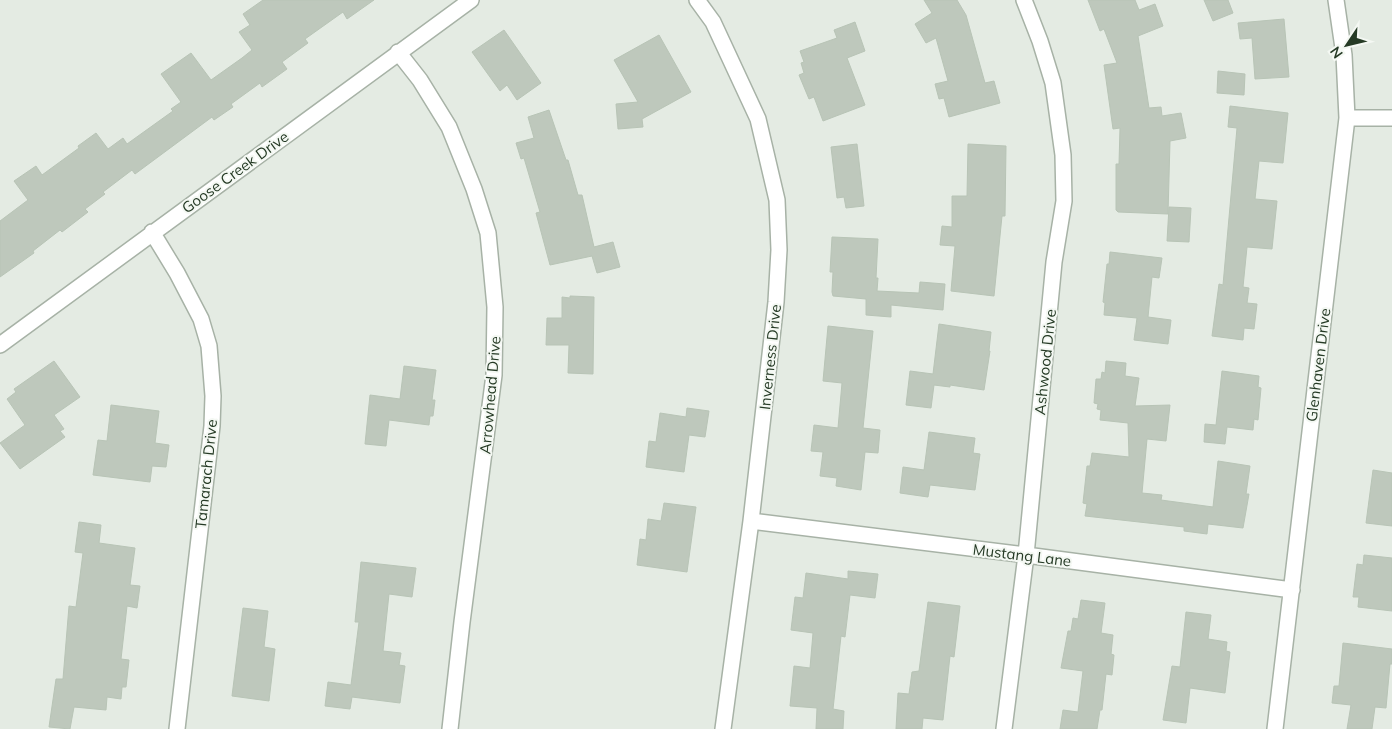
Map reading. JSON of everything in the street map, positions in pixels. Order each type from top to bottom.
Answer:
[{"type":"street","name":"Goose Creek Drive","points":[[0,345],[471,0]]},
{"type":"street","name":"Inverness Drive","points":[[697,0],[713,22],[758,119],[777,200],[779,250],[776,302],[752,521],[723,729]]},
{"type":"street","name":"Ashwood Drive","points":[[1004,729],[1026,555],[1054,262],[1064,200],[1063,155],[1053,83],[1040,41],[1024,0]]},
{"type":"street","name":"Glenhaven Drive","points":[[1275,729],[1348,118],[1344,55],[1336,0]]},
{"type":"street","name":"Arrowhead Drive","points":[[398,52],[420,80],[449,127],[474,189],[488,233],[495,307],[494,375],[450,729]]},
{"type":"street","points":[[1348,118],[1392,118]]},
{"type":"street","name":"Tamarach Drive","points":[[152,232],[177,273],[201,319],[209,346],[213,396],[212,426],[182,728]]},
{"type":"street","name":"Mustang Lane","points":[[752,521],[1292,590]]},
{"type":"building","points":[[263,0],[374,0],[347,19],[343,12],[305,39],[308,43],[282,62],[287,69],[262,87],[260,83],[231,104],[233,107],[214,120],[212,117],[135,174],[132,170],[103,192],[105,194],[85,209],[88,212],[62,232],[60,230],[33,251],[34,253],[0,277],[0,221],[28,200],[14,181],[36,166],[42,175],[96,133],[108,149],[123,138],[127,144],[173,111],[171,109],[181,102],[161,74],[191,53],[211,80],[242,58],[252,50],[239,32],[250,25],[243,14]]},
{"type":"building","points":[[924,0],[957,0],[966,15],[985,83],[994,81],[1000,103],[949,117],[944,98],[939,99],[935,84],[948,81],[936,38],[926,43],[915,24],[932,13]]},
{"type":"building","points":[[1088,0],[1135,0],[1139,10],[1155,4],[1163,26],[1138,36],[1149,108],[1161,107],[1162,116],[1181,113],[1186,138],[1170,141],[1168,214],[1118,212],[1116,210],[1116,164],[1119,164],[1120,128],[1113,129],[1104,65],[1117,63],[1104,29],[1100,31]]},
{"type":"building","points":[[1204,0],[1228,0],[1233,13],[1213,21]]},
{"type":"building","points":[[1284,19],[1289,77],[1255,79],[1252,38],[1240,39],[1238,23]]},
{"type":"building","points":[[855,22],[865,51],[847,58],[865,105],[823,121],[814,97],[809,99],[799,75],[804,73],[801,63],[804,62],[800,51],[837,38],[834,30]]},
{"type":"building","points":[[504,30],[541,83],[517,100],[507,85],[500,91],[472,52]]},
{"type":"building","points":[[659,35],[691,92],[642,119],[643,127],[618,129],[616,104],[638,102],[614,60]]},
{"type":"building","points":[[1218,71],[1245,74],[1244,95],[1217,93]]},
{"type":"building","points":[[1230,106],[1288,113],[1283,163],[1259,161],[1255,199],[1277,201],[1272,249],[1247,247],[1243,287],[1249,288],[1247,303],[1257,304],[1254,329],[1244,328],[1243,340],[1212,336],[1219,284],[1223,285],[1237,128],[1228,127]]},
{"type":"building","points":[[549,110],[566,160],[568,160],[578,195],[582,195],[594,247],[613,242],[620,267],[597,273],[592,256],[550,265],[536,213],[540,212],[524,158],[521,159],[516,143],[534,138],[528,117]]},
{"type":"building","points":[[857,144],[864,206],[846,208],[844,197],[837,198],[831,147]]},
{"type":"building","points":[[968,144],[1006,146],[1005,216],[1002,216],[994,296],[951,291],[955,246],[940,245],[942,226],[952,227],[952,196],[967,196]]},
{"type":"building","points":[[1169,207],[1191,208],[1189,242],[1167,241]]},
{"type":"building","points":[[832,237],[878,239],[877,291],[919,293],[920,282],[945,284],[943,310],[891,305],[891,317],[866,315],[866,299],[833,296],[833,272],[830,272]]},
{"type":"building","points":[[1110,252],[1162,258],[1159,278],[1152,277],[1148,317],[1171,320],[1168,344],[1134,340],[1137,318],[1104,315],[1105,303],[1103,302]]},
{"type":"building","points":[[570,296],[594,297],[593,374],[568,373],[569,345],[546,345],[547,318],[562,318],[562,297],[570,298]]},
{"type":"building","points":[[939,324],[991,332],[984,390],[950,385],[950,387],[934,385],[931,408],[906,405],[910,371],[933,374]]},
{"type":"building","points":[[828,326],[873,331],[863,428],[880,430],[878,453],[865,452],[861,490],[836,486],[837,478],[820,476],[823,452],[811,451],[814,425],[838,428],[842,383],[823,381]]},
{"type":"building","points":[[54,361],[80,397],[54,415],[64,429],[60,431],[65,437],[20,469],[0,443],[25,425],[7,399],[16,392],[14,389]]},
{"type":"building","points":[[1106,361],[1126,363],[1125,376],[1139,378],[1135,406],[1170,405],[1166,441],[1147,439],[1142,493],[1162,495],[1161,500],[1213,507],[1218,461],[1250,466],[1246,494],[1249,494],[1243,528],[1208,524],[1207,534],[1184,531],[1184,527],[1085,516],[1087,504],[1083,503],[1087,466],[1090,466],[1092,453],[1129,457],[1128,423],[1100,420],[1101,410],[1097,409],[1098,404],[1094,403],[1096,379],[1101,379],[1102,372],[1105,373]]},
{"type":"building","points":[[404,366],[436,370],[432,400],[435,400],[433,416],[430,416],[429,425],[389,420],[386,446],[365,444],[370,395],[400,399]]},
{"type":"building","points":[[1222,371],[1259,376],[1258,387],[1261,388],[1258,420],[1254,419],[1253,430],[1227,427],[1225,444],[1204,442],[1205,424],[1216,425]]},
{"type":"building","points":[[111,405],[159,411],[155,443],[169,445],[166,467],[152,466],[150,482],[93,475],[98,440],[107,441]]},
{"type":"building","points":[[687,408],[709,411],[705,437],[689,435],[684,472],[646,467],[649,441],[656,442],[660,413],[686,417]]},
{"type":"building","points":[[929,432],[975,438],[973,453],[980,454],[975,490],[930,485],[928,497],[900,493],[903,467],[924,470]]},
{"type":"building","points":[[1373,470],[1392,473],[1392,526],[1366,523]]},
{"type":"building","points":[[664,503],[696,507],[687,572],[637,565],[640,539],[646,540],[648,519],[661,521]]},
{"type":"building","points":[[79,522],[101,525],[99,543],[135,548],[130,585],[140,586],[137,608],[127,606],[121,659],[129,660],[126,687],[122,687],[121,699],[107,697],[106,710],[74,707],[70,729],[49,727],[56,679],[63,679],[69,606],[76,607],[83,553],[75,552]]},
{"type":"building","points":[[1364,555],[1392,558],[1392,611],[1358,607],[1359,597],[1353,597],[1357,564],[1363,565]]},
{"type":"building","points":[[361,562],[416,568],[412,597],[389,594],[383,651],[401,653],[399,665],[405,666],[400,703],[352,697],[350,709],[325,706],[328,682],[351,685],[359,622],[355,622]]},
{"type":"building","points":[[848,571],[878,574],[875,598],[850,595],[845,637],[841,636],[833,709],[844,711],[843,729],[816,729],[817,708],[790,706],[794,666],[810,668],[813,633],[791,630],[795,597],[803,598],[806,573],[848,579]]},
{"type":"building","points":[[1081,600],[1105,603],[1101,633],[1113,635],[1111,654],[1114,655],[1112,675],[1106,674],[1102,710],[1100,710],[1097,729],[1060,729],[1063,710],[1078,712],[1083,671],[1061,668],[1068,631],[1071,631],[1073,618],[1078,619]]},
{"type":"building","points":[[928,602],[960,606],[954,657],[950,656],[943,720],[923,718],[922,729],[896,729],[898,693],[909,694],[912,672],[919,671]]},
{"type":"building","points":[[243,608],[268,611],[264,647],[275,649],[269,701],[232,696]]},
{"type":"building","points":[[1186,612],[1211,615],[1208,639],[1227,642],[1226,651],[1230,652],[1225,693],[1190,688],[1186,723],[1163,720],[1172,666],[1180,667]]},
{"type":"building","points":[[1343,643],[1392,649],[1392,664],[1390,664],[1386,708],[1375,707],[1372,729],[1347,729],[1351,705],[1332,703],[1334,686],[1339,686]]}]
